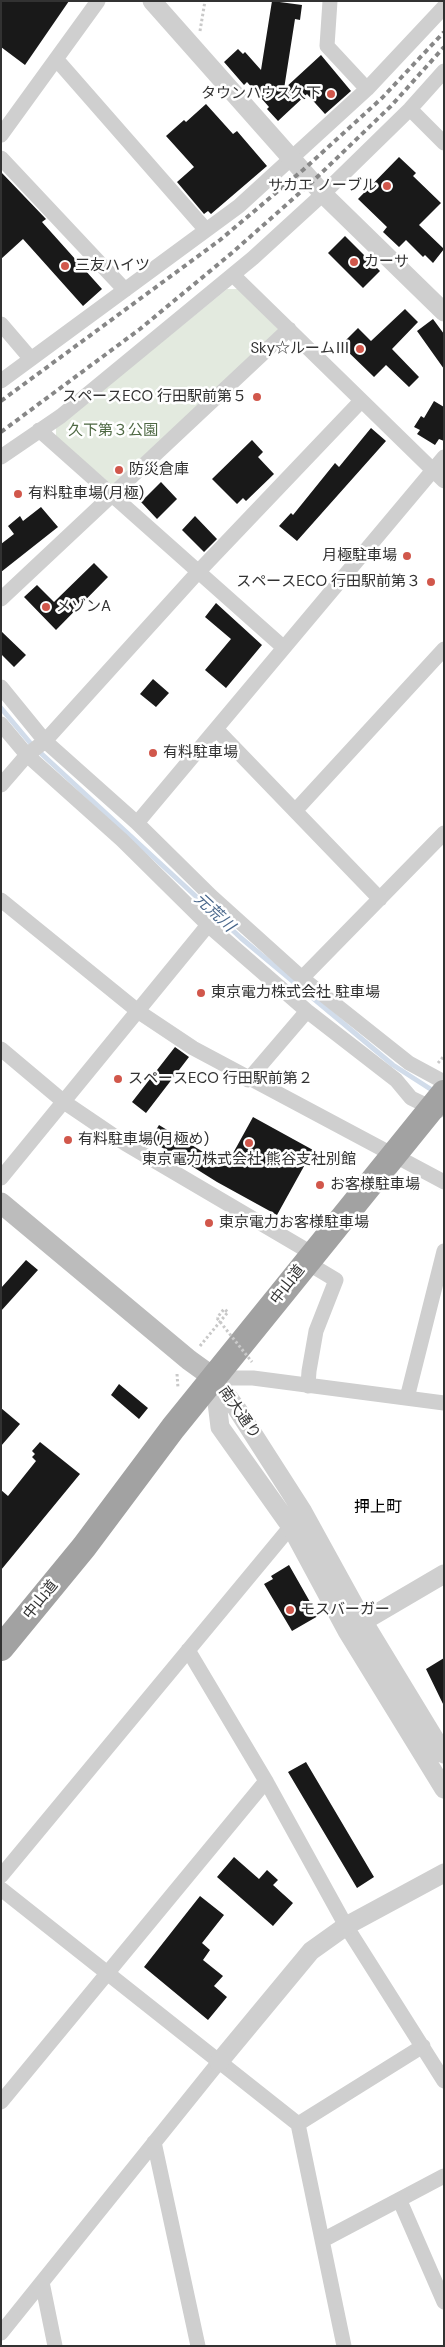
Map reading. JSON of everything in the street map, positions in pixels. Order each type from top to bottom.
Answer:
[{"type":"highway","name":"中山道","points":[[1,1648],[84,1547],[133,1479],[393,1154],[440,1105]]},
{"type":"highway","name":"中山道","points":[[1,1621],[70,1538],[133,1479]]},
{"type":"main road","points":[[1,1203],[189,1360],[214,1378]]},
{"type":"street","points":[[1,134],[57,60],[98,1]]},
{"type":"street","points":[[152,1],[323,194],[444,312]]},
{"type":"street","points":[[330,1],[328,46],[367,89]]},
{"type":"street","points":[[1,380],[239,206],[367,89],[444,7]]},
{"type":"street","points":[[57,60],[206,230]]},
{"type":"street","points":[[1,457],[61,416],[233,275],[323,194],[410,109],[444,71]]},
{"type":"street","points":[[410,109],[444,143]]},
{"type":"street","points":[[1,158],[126,290]]},
{"type":"street","points":[[233,275],[444,481]]},
{"type":"street","points":[[1,324],[31,359]]},
{"type":"street","points":[[1,599],[289,329]]},
{"type":"street","points":[[1,785],[27,755],[45,740],[199,571],[361,401]]},
{"type":"street","points":[[39,430],[283,647]]},
{"type":"street","points":[[137,823],[444,457]]},
{"type":"street","points":[[295,811],[444,649]]},
{"type":"street","points":[[1,687],[45,740],[137,823],[211,896],[302,978],[409,1063],[444,1082]]},
{"type":"street","points":[[1,724],[27,755],[122,840],[208,924],[307,1011],[396,1080],[411,1098],[440,1105]]},
{"type":"street","points":[[216,729],[380,899]]},
{"type":"street","points":[[302,978],[444,833]]},
{"type":"street","points":[[1,900],[139,1012],[193,1048],[248,1080],[444,1182]]},
{"type":"street","points":[[1,1178],[139,1012],[208,924]]},
{"type":"street","points":[[248,1080],[307,1011]]},
{"type":"street","points":[[1,1049],[64,1102],[126,1144],[310,1258],[336,1280],[316,1331],[308,1386]]},
{"type":"street","points":[[407,1398],[444,1251]]},
{"type":"street","points":[[214,1378],[253,1378],[444,1404]]},
{"type":"street","name":"南大通り","points":[[214,1378],[237,1409],[304,1512],[363,1621],[444,1754]]},
{"type":"street","name":"南大通り","points":[[214,1378],[220,1427],[291,1527],[347,1631],[444,1789]]},
{"type":"street","points":[[1,1876],[304,1512]]},
{"type":"street","points":[[347,1631],[444,1574]]},
{"type":"street","points":[[188,1650],[266,1781],[346,1926],[444,2081]]},
{"type":"street","points":[[1,2102],[266,1781]]},
{"type":"street","points":[[1,2333],[154,2142],[311,1951],[346,1926],[444,1873]]},
{"type":"street","points":[[1,1889],[298,2124],[344,2346]]},
{"type":"street","points":[[298,2124],[423,2046]]},
{"type":"street","points":[[154,2142],[198,2346]]},
{"type":"street","points":[[323,2240],[400,2201],[444,2176]]},
{"type":"street","points":[[400,2201],[444,2302]]},
{"type":"street","points":[[42,2282],[55,2346]]},
{"type":"path","points":[[200,33],[205,1]]},
{"type":"path","points":[[199,1346],[216,1327],[228,1312],[224,1309],[217,1318],[252,1362]]},
{"type":"path","points":[[177,1371],[178,1389]]},
{"type":"green space","name":"久下第３公園","points":[[227,289],[238,289],[279,330],[112,485],[56,437],[56,428]]},
{"type":"building","points":[[1,1],[69,1],[25,65],[1,47]]},
{"type":"building","points":[[272,1],[302,5],[300,20],[295,19],[284,89],[321,55],[351,91],[325,114],[307,94],[278,121],[267,109],[269,107],[247,82],[244,85],[224,62],[238,49],[243,54],[245,52],[261,70]]},
{"type":"building","points":[[206,104],[233,134],[237,131],[267,166],[211,214],[208,211],[204,214],[177,182],[194,167],[166,136],[184,120],[186,122]]},
{"type":"building","points":[[399,157],[416,173],[413,176],[441,203],[419,225],[444,249],[433,263],[425,255],[423,257],[406,240],[399,247],[383,232],[387,227],[358,199]]},
{"type":"building","points":[[1,172],[46,219],[42,222],[102,289],[83,306],[23,239],[1,259]]},
{"type":"building","name":"カーサ","points":[[345,236],[380,271],[363,288],[328,253]]},
{"type":"building","points":[[405,309],[418,322],[392,349],[419,377],[409,387],[386,365],[374,377],[341,345],[358,328],[371,341]]},
{"type":"building","points":[[433,319],[444,334],[444,369],[417,331]]},
{"type":"building","points":[[434,401],[444,407],[444,441],[439,439],[435,445],[417,434],[420,430],[414,427],[421,416],[424,418]]},
{"type":"building","points":[[371,428],[386,441],[297,541],[279,526],[291,513],[293,515],[335,463],[339,467]]},
{"type":"building","points":[[252,440],[263,452],[258,457],[274,474],[246,501],[243,498],[237,504],[212,479]]},
{"type":"building","points":[[161,482],[177,499],[157,519],[141,502]]},
{"type":"building","points":[[41,507],[58,527],[1,572],[1,544],[14,534],[8,526],[20,516],[23,521]]},
{"type":"building","points":[[195,516],[217,539],[204,552],[182,530]]},
{"type":"building","points":[[94,563],[108,577],[56,630],[24,597],[37,585],[54,602]]},
{"type":"building","points":[[216,603],[262,645],[226,688],[205,670],[231,639],[205,617]]},
{"type":"building","points":[[1,631],[26,655],[14,667],[1,654]]},
{"type":"building","points":[[153,679],[169,693],[156,707],[140,694]]},
{"type":"building","points":[[175,1047],[189,1057],[146,1113],[132,1102]]},
{"type":"building","points":[[253,1117],[313,1150],[277,1215],[217,1182],[150,1140],[159,1125],[226,1166]]},
{"type":"building","points":[[26,1260],[38,1270],[1,1311],[1,1288]]},
{"type":"building","points":[[119,1384],[148,1408],[139,1419],[111,1395]]},
{"type":"building","points":[[1,1408],[20,1424],[1,1446]]},
{"type":"building","points":[[40,1442],[80,1474],[1,1570],[1,1490],[8,1496],[36,1461],[32,1457],[35,1454],[32,1451]]},
{"type":"building","points":[[289,1565],[318,1616],[292,1631],[264,1584],[273,1579],[271,1576]]},
{"type":"building","points":[[444,1658],[444,1706],[426,1669]]},
{"type":"building","points":[[306,1762],[374,1877],[357,1888],[288,1772]]},
{"type":"building","points":[[234,1857],[259,1879],[267,1870],[278,1880],[273,1885],[293,1903],[273,1926],[217,1877]]},
{"type":"building","points":[[200,1896],[224,1915],[202,1943],[210,1950],[203,1960],[223,1976],[214,1986],[227,1997],[208,2020],[144,1967]]},
{"type":"waterway","name":"元荒川","points":[[1,708],[32,745],[241,938],[393,1065],[435,1092]]},
{"type":"railway","points":[[1,401],[220,240],[303,170],[382,98],[444,32]]},
{"type":"railway","points":[[1,432],[140,329],[233,252],[312,182],[391,106],[444,47]]},
{"type":"place","name":"タウンハウス久下","points":[[331,94]]},
{"type":"place","name":"サカエ ノーブル","points":[[387,186]]},
{"type":"place","name":"カーサ","points":[[354,262]]},
{"type":"place","name":"三友ハイツ","points":[[65,266]]},
{"type":"place","name":"Sky☆ルームⅢ","points":[[360,349]]},
{"type":"place","name":"スペースECO 行田駅前第５","points":[[257,397]]},
{"type":"place","name":"防災倉庫","points":[[119,470]]},
{"type":"place","name":"有料駐車場(月極)","points":[[18,494]]},
{"type":"place","name":"月極駐車場","points":[[407,556]]},
{"type":"place","name":"スペースECO 行田駅前第３","points":[[431,582]]},
{"type":"place","name":"メゾンA","points":[[46,607]]},
{"type":"place","name":"有料駐車場","points":[[153,753]]},
{"type":"place","name":"東京電力株式会社 駐車場","points":[[201,993]]},
{"type":"place","name":"スペースECO 行田駅前第２","points":[[118,1079]]},
{"type":"place","name":"有料駐車場(月極め)","points":[[68,1140]]},
{"type":"place","name":"東京電力株式会社 熊谷支社別館","points":[[249,1143]]},
{"type":"place","name":"お客様駐車場","points":[[320,1185]]},
{"type":"place","name":"東京電力お客様駐車場","points":[[209,1223]]},
{"type":"place","name":"モスバーガー","points":[[290,1610]]},
{"type":"district","name":"押上町","points":[[378,1508]]}]
